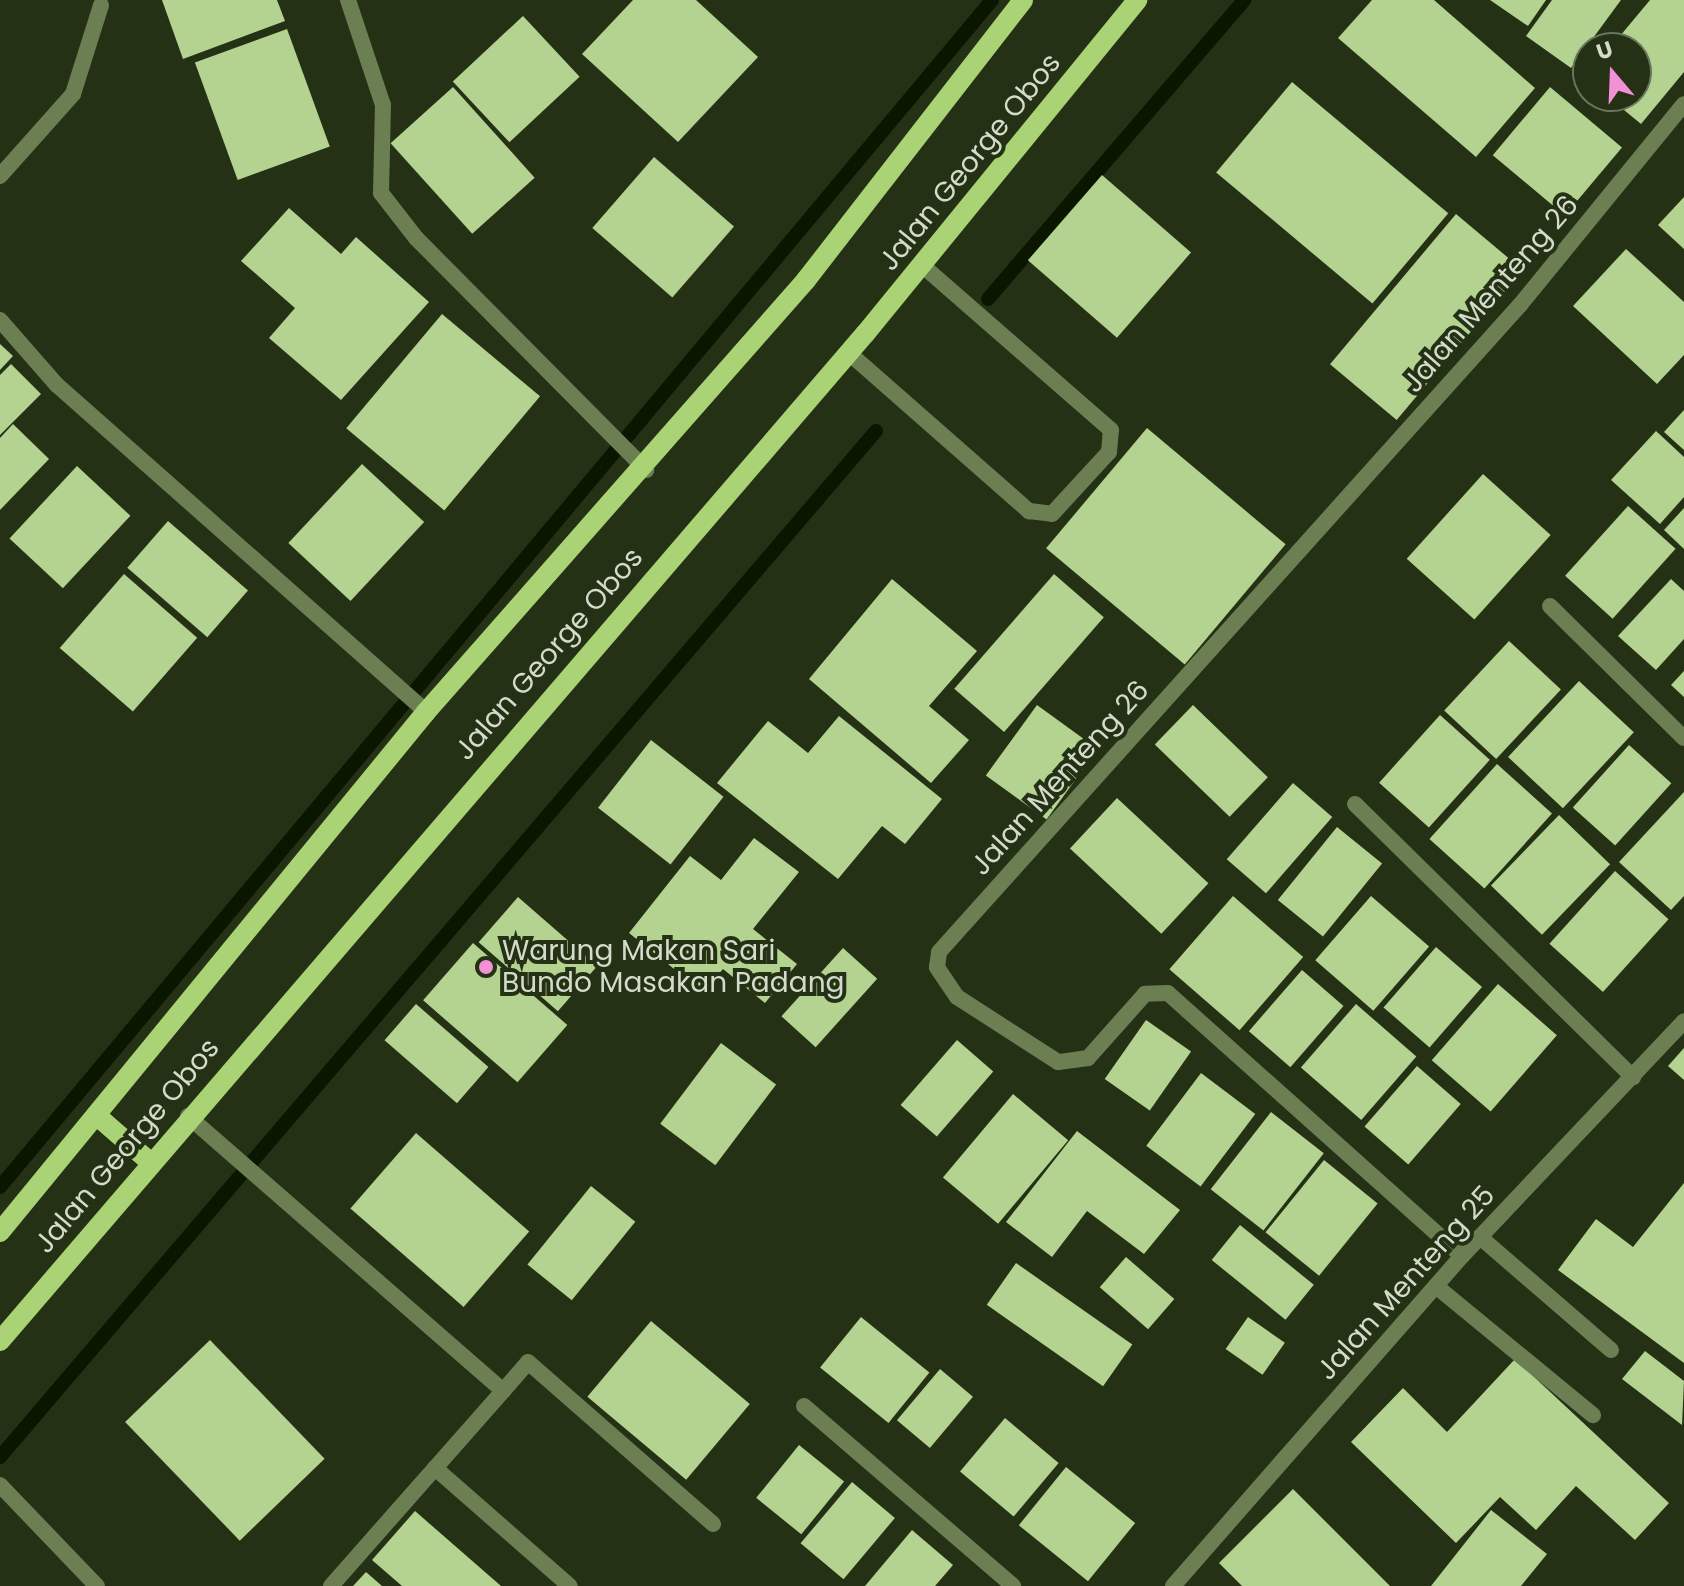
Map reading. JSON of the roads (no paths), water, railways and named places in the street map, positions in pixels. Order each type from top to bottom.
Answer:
[{"type":"main road","name":"Jalan George Obos","points":[[0,1232],[426,712],[646,470],[806,280],[1023,0]]},
{"type":"main road","name":"Jalan George Obos","points":[[0,1341],[188,1116],[849,353],[1137,0]]},
{"type":"main road","points":[[96,1115],[150,1162]]},
{"type":"street","points":[[348,0],[383,105],[381,193],[416,238],[646,470]]},
{"type":"street","points":[[0,176],[73,94],[101,5]]},
{"type":"street","name":"Jalan Menteng 26","points":[[1462,1256],[1168,993],[1145,994],[1088,1058],[1058,1062],[957,997],[937,967],[939,952],[1520,305],[1684,104]]},
{"type":"street","points":[[849,353],[1029,511],[1052,514],[1109,452],[1111,430],[922,265]]},
{"type":"street","points":[[0,320],[57,385],[426,712]]},
{"type":"street","points":[[1550,606],[1684,738]]},
{"type":"street","points":[[1355,804],[1633,1077]]},
{"type":"street","name":"Jalan Menteng 25","points":[[1173,1586],[1462,1256],[1684,1021]]},
{"type":"street","points":[[188,1116],[503,1391]]},
{"type":"street","points":[[1480,1237],[1611,1350]]},
{"type":"street","points":[[1437,1287],[1593,1415]]},
{"type":"street","points":[[331,1586],[528,1362],[713,1524]]},
{"type":"street","points":[[804,1406],[1013,1586]]},
{"type":"street","points":[[435,1468],[570,1586]]},
{"type":"street","points":[[0,1485],[97,1586]]},
{"type":"waterway","points":[[0,1187],[992,0]]},
{"type":"waterway","points":[[988,299],[1244,0]]},
{"type":"waterway","points":[[0,1457],[876,431]]},
{"type":"place","name":"Warung Makan Sari Bundo Masakan Padang","points":[[486,967]]}]
